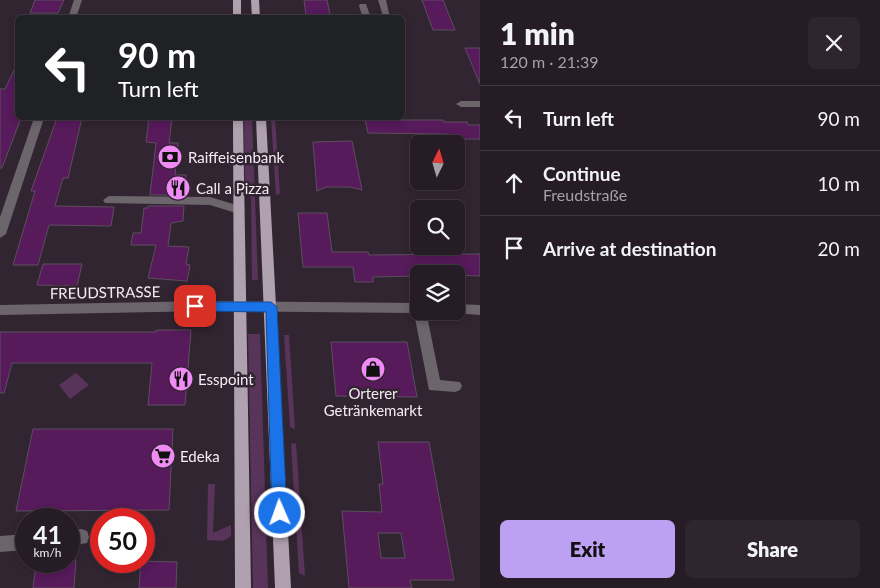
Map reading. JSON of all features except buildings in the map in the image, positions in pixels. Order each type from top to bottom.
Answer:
[{"type":"main road","points":[[237,0],[238,15]]},
{"type":"main road","points":[[255,0],[256,15]]},
{"type":"main road","points":[[238,120],[242,588]]},
{"type":"main road","points":[[262,120],[283,588]]},
{"type":"street","points":[[73,15],[78,0]]},
{"type":"street","points":[[382,0],[386,15]]},
{"type":"street","points":[[363,6],[366,15]]},
{"type":"street","points":[[462,104],[480,104]]},
{"type":"street","points":[[0,234],[38,120]]},
{"type":"street","points":[[109,200],[210,201],[239,210]]},
{"type":"street","name":"FREUDSTRASSE","points":[[0,310],[208,306],[410,310]]},
{"type":"street","points":[[465,309],[480,310]]},
{"type":"street","points":[[421,320],[434,386],[456,386]]},
{"type":"street","points":[[0,544],[15,543]]},
{"type":"shaded area","points":[[244,120],[252,120],[258,280],[252,280],[251,198],[245,185]]},
{"type":"shaded area","points":[[271,120],[275,120],[280,194],[276,195]]},
{"type":"shaded area","points":[[248,334],[260,334],[268,588],[253,588]]},
{"type":"shaded area","points":[[284,335],[289,335],[295,429],[290,427]]},
{"type":"shaded area","points":[[76,373],[89,385],[70,399],[59,385]]},
{"type":"shaded area","points":[[296,443],[305,576],[299,573],[291,444]]},
{"type":"shaded area","points":[[208,484],[215,484],[213,533],[231,525],[231,536],[223,541],[207,540]]},
{"type":"place","name":"Raiffeisenbank","points":[[170,157]]},
{"type":"place","name":"Call a Pizza","points":[[178,188]]},
{"type":"place","name":"Orterer Getränkemarkt","points":[[373,369]]},
{"type":"place","name":"Esspoint","points":[[181,379]]},
{"type":"place","name":"Edeka","points":[[163,456]]},
{"type":"route","points":[[195,306],[271,307],[280,513]]}]
